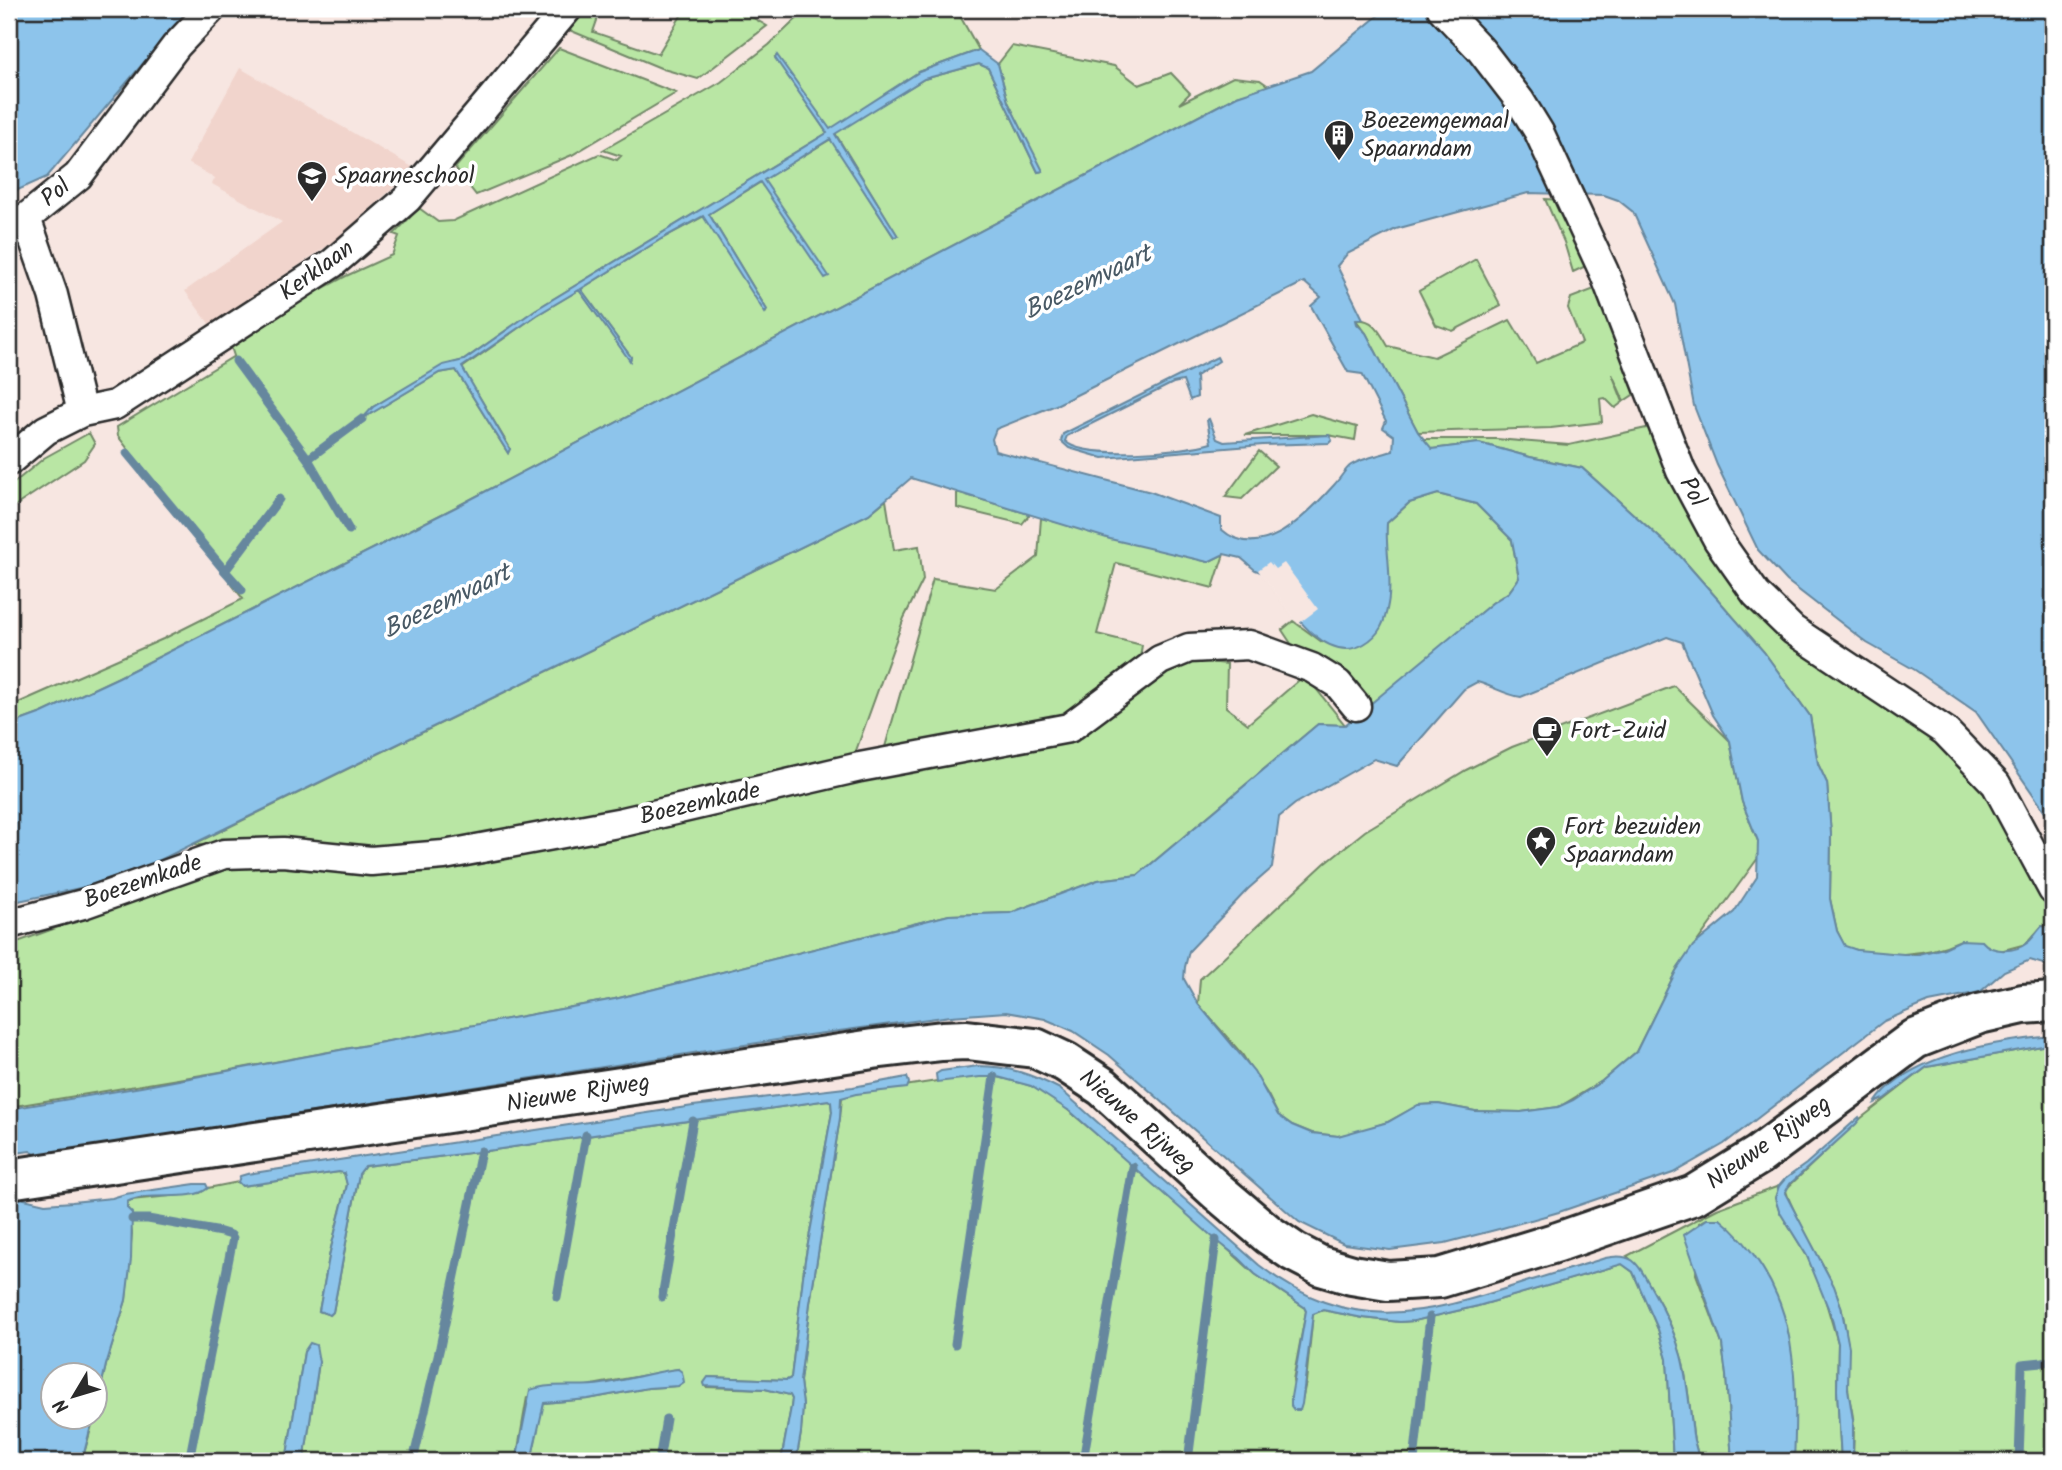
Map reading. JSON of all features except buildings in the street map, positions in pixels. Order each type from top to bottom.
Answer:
[{"type":"street","name":"Pol","points":[[82,412],[53,295],[17,219],[78,176],[176,46],[211,9]]},
{"type":"street","name":"Kerklaan","points":[[9,461],[46,430],[82,412],[115,405],[333,263],[407,199],[567,9]]},
{"type":"street","name":"Pol","points":[[1442,9],[1480,48],[1520,100],[1543,141],[1604,272],[1681,471],[1717,540],[1756,594],[1793,630],[1945,731],[1996,784],[2053,890]]},
{"type":"street","name":"Boezemkade","points":[[9,924],[83,904],[224,854],[283,852],[371,860],[444,855],[623,822],[860,767],[1069,728],[1160,660],[1189,648],[1249,645],[1312,668],[1338,684],[1356,706]]},
{"type":"street","name":"Nieuwe Rijweg","points":[[9,1179],[859,1051],[967,1040],[1035,1048],[1065,1062],[1103,1087],[1269,1235],[1312,1261],[1352,1275],[1388,1281],[1440,1278],[1558,1242],[1694,1195],[1759,1155],[1915,1039],[1979,1014],[2023,1004],[2053,1002]]},
{"type":"shaded area","name":"Spaarneschool","points":[[240,68],[414,168],[339,238],[210,325],[185,291],[282,222],[212,184],[215,178],[188,163]]},
{"type":"green space","points":[[575,9],[601,9],[593,32],[658,54],[685,9],[738,9],[767,26],[698,79],[663,69],[562,27]]},
{"type":"green space","points":[[807,9],[956,9],[979,50],[919,72],[830,130],[777,56],[775,57],[827,133],[535,310],[464,360],[443,366],[373,407],[365,417],[439,373],[456,370],[508,453],[510,448],[462,368],[537,315],[579,290],[630,360],[631,357],[581,289],[661,239],[704,216],[766,312],[709,214],[761,182],[763,187],[763,180],[831,139],[894,237],[897,235],[835,133],[924,79],[979,64],[988,68],[1038,172],[1042,171],[1008,102],[998,64],[1012,46],[1114,66],[1139,85],[1171,73],[1190,93],[1179,104],[1233,77],[1260,80],[1270,87],[1237,96],[456,507],[119,677],[42,713],[9,725],[9,707],[163,639],[243,599],[118,436],[117,427],[234,356],[228,338],[392,255],[399,236],[394,234],[419,208],[438,222],[453,221],[599,154],[617,160],[621,156],[603,150],[721,82],[769,45]]},
{"type":"green space","points":[[559,48],[676,93],[572,155],[476,195],[455,168]]},
{"type":"green space","points":[[1545,199],[1562,200],[1590,264],[1573,272],[1564,242]]},
{"type":"green space","points":[[1476,259],[1501,306],[1453,331],[1436,325],[1419,291]]},
{"type":"green space","points":[[1597,288],[1639,391],[1624,401],[1612,374],[1623,402],[1615,408],[1605,398],[1600,399],[1602,422],[1551,428],[1418,432],[1366,333],[1356,320],[1372,324],[1388,346],[1434,357],[1510,320],[1536,363],[1582,343],[1568,308],[1571,298]]},
{"type":"green space","points":[[1311,414],[1357,427],[1355,440],[1328,435],[1245,435]]},
{"type":"green space","points":[[1651,427],[1701,532],[1957,759],[1991,795],[2053,907],[2053,928],[2042,926],[2026,944],[2000,951],[1961,940],[1933,950],[1904,954],[1874,953],[1845,947],[1837,931],[1830,899],[1831,834],[1827,783],[1818,764],[1810,716],[1764,652],[1680,556],[1582,468],[1479,443],[1432,449],[1422,439],[1496,439],[1569,445]]},
{"type":"green space","points":[[89,433],[95,444],[84,460],[9,510],[9,487],[44,458]]},
{"type":"green space","points":[[1259,451],[1276,466],[1242,499],[1225,497]]},
{"type":"green space","points":[[957,492],[1030,514],[1022,524],[957,508]]},
{"type":"green space","points":[[1438,494],[1476,504],[1512,540],[1519,578],[1509,592],[1492,603],[1367,709],[1300,657],[1282,630],[1293,621],[1322,642],[1386,534],[1387,523],[1409,503]]},
{"type":"green space","points":[[886,500],[894,550],[919,546],[923,580],[904,618],[853,759],[422,850],[296,844],[192,845],[869,514]]},
{"type":"green space","points":[[1041,518],[1208,562],[1224,554],[1213,588],[1116,563],[1097,634],[1142,645],[1138,670],[1069,716],[883,754],[933,579],[996,589],[1038,557]]},
{"type":"green space","points":[[1198,661],[1227,664],[1226,707],[1248,724],[1305,675],[1345,725],[1318,724],[1138,875],[1098,880],[1010,913],[949,915],[615,999],[220,1072],[9,1107],[9,945],[216,870],[278,859],[430,866],[860,782],[1078,731],[1163,671]]},
{"type":"green space","points":[[1674,686],[1730,741],[1742,802],[1758,841],[1758,858],[1676,971],[1636,1052],[1602,1081],[1559,1107],[1521,1112],[1475,1111],[1438,1104],[1419,1105],[1388,1122],[1338,1136],[1312,1133],[1292,1125],[1278,1115],[1242,1054],[1198,1004],[1200,979],[1325,863],[1365,831],[1466,770],[1512,747]]},
{"type":"green space","points":[[2053,1044],[2053,1461],[1853,1461],[1854,1423],[1848,1390],[1846,1335],[1842,1311],[1833,1285],[1787,1196],[1786,1189],[1860,1119],[1927,1067]]},
{"type":"green space","points":[[963,1077],[998,1077],[1015,1081],[1031,1086],[1056,1100],[1158,1186],[1255,1274],[1304,1307],[1306,1311],[1293,1380],[1300,1409],[1306,1382],[1313,1314],[1323,1310],[1363,1318],[1414,1321],[1478,1306],[1622,1264],[1633,1272],[1658,1329],[1667,1359],[1673,1461],[796,1461],[803,1405],[800,1381],[842,1098],[846,1095]]},
{"type":"green space","points":[[828,1100],[831,1102],[832,1112],[805,1260],[791,1378],[709,1377],[704,1383],[706,1387],[765,1389],[790,1395],[791,1407],[781,1461],[531,1461],[543,1403],[678,1386],[678,1369],[527,1397],[516,1461],[304,1461],[319,1362],[304,1352],[286,1461],[82,1461],[90,1432],[108,1432],[107,1362],[126,1300],[132,1233],[127,1202],[200,1193],[208,1188],[238,1182],[242,1186],[344,1173],[347,1184],[319,1311],[330,1315],[333,1312],[359,1174],[365,1166],[494,1150]]},
{"type":"green space","points":[[1779,1186],[1775,1198],[1779,1210],[1807,1256],[1822,1289],[1838,1343],[1837,1390],[1841,1461],[1794,1461],[1792,1370],[1787,1326],[1720,1219],[1707,1219],[1699,1223],[1696,1274],[1722,1344],[1732,1461],[1698,1461],[1686,1378],[1678,1344],[1653,1291],[1627,1256],[1717,1209]]},
{"type":"water","points":[[9,9],[189,9],[47,177],[9,194]]},
{"type":"water","name":"Boezemvaart","points":[[1386,9],[2053,9],[2053,823],[1976,712],[1915,670],[1867,643],[1787,581],[1758,550],[1717,465],[1694,406],[1675,304],[1633,212],[1618,200],[1604,195],[1528,193],[1396,229],[1347,254],[1337,266],[1363,319],[1356,320],[1357,324],[1366,333],[1418,432],[1432,449],[1479,443],[1582,468],[1680,556],[1764,652],[1810,716],[1818,764],[1827,783],[1831,834],[1830,899],[1837,931],[1845,946],[1857,950],[1915,955],[1944,948],[1961,940],[1982,941],[1997,950],[2010,950],[2027,943],[2042,926],[2053,928],[2053,967],[2030,960],[2004,971],[1980,992],[1929,1002],[1884,1021],[1724,1144],[1673,1173],[1559,1212],[1499,1229],[1445,1243],[1390,1250],[1344,1244],[1299,1222],[1109,1055],[1073,1031],[1045,1019],[1006,1012],[951,1016],[809,1035],[37,1155],[30,1151],[9,1154],[9,1109],[615,999],[949,915],[1010,913],[1098,880],[1138,875],[1318,724],[1345,725],[1492,603],[1509,592],[1519,578],[1512,540],[1476,504],[1438,494],[1409,503],[1387,523],[1389,594],[1381,627],[1364,644],[1349,649],[1334,647],[1319,639],[1306,627],[1263,573],[1241,558],[1224,554],[1208,562],[1110,539],[911,478],[869,514],[154,863],[85,887],[9,903],[9,725],[42,713],[119,677],[456,507],[1237,96],[1311,71]],"holes":[[[1304,282],[1321,297],[1311,306],[1348,372],[1362,374],[1386,421],[1383,428],[1394,436],[1393,451],[1351,465],[1311,509],[1283,531],[1267,539],[1236,539],[1221,529],[1221,518],[1151,492],[995,451],[992,439],[996,429],[1056,405]],[[1667,637],[1682,642],[1713,715],[1730,741],[1742,802],[1758,841],[1757,877],[1734,912],[1693,946],[1676,971],[1636,1052],[1602,1081],[1558,1107],[1521,1112],[1475,1111],[1438,1104],[1418,1105],[1388,1122],[1338,1136],[1311,1133],[1278,1115],[1254,1071],[1198,1004],[1184,979],[1189,951],[1248,889],[1272,868],[1279,817],[1295,804],[1374,759],[1397,766],[1464,689],[1477,682],[1521,697]]]},
{"type":"water","points":[[979,50],[998,64],[1008,102],[1043,171],[1038,172],[988,68],[979,64],[924,79],[835,134],[898,236],[894,237],[830,139],[764,180],[829,276],[825,278],[760,182],[709,214],[767,310],[765,313],[703,216],[581,289],[631,357],[630,361],[579,290],[537,315],[462,367],[510,449],[508,453],[456,370],[439,373],[362,419],[373,407],[443,365],[464,360],[535,310],[827,133],[775,58],[777,55],[830,129],[919,72]]},
{"type":"water","points":[[1217,357],[1219,361],[1196,376],[1197,397],[1190,400],[1183,381],[1173,383],[1067,436],[1065,441],[1075,447],[1113,452],[1159,451],[1198,446],[1211,443],[1209,419],[1217,439],[1224,442],[1329,435],[1332,440],[1329,443],[1263,445],[1103,458],[1069,448],[1061,441],[1063,434]]},
{"type":"water","points":[[2053,1036],[2053,1044],[1927,1067],[1875,1103],[1890,1086],[1932,1062],[1982,1046]]},
{"type":"water","points":[[978,1066],[1020,1072],[1060,1089],[1259,1265],[1292,1287],[1324,1302],[1356,1310],[1387,1313],[1419,1310],[1486,1295],[1605,1258],[1615,1256],[1630,1259],[1644,1275],[1664,1310],[1678,1345],[1686,1377],[1698,1461],[1673,1461],[1667,1359],[1658,1329],[1633,1272],[1622,1264],[1478,1306],[1414,1321],[1363,1318],[1323,1310],[1313,1314],[1302,1404],[1300,1410],[1294,1410],[1291,1397],[1306,1311],[1304,1307],[1255,1274],[1071,1112],[1031,1086],[998,1077],[937,1082],[936,1074],[941,1071]]},
{"type":"water","points":[[907,1077],[907,1088],[841,1098],[800,1381],[803,1405],[796,1461],[781,1461],[791,1407],[790,1395],[765,1389],[705,1386],[704,1383],[708,1377],[791,1378],[805,1260],[832,1112],[831,1102],[828,1100],[494,1150],[365,1166],[359,1174],[333,1312],[330,1315],[319,1311],[347,1185],[344,1173],[242,1186],[238,1182],[240,1176],[247,1174],[693,1106],[853,1087]]},
{"type":"water","points":[[1859,1117],[1856,1124],[1790,1184],[1785,1193],[1834,1286],[1841,1306],[1849,1347],[1848,1389],[1853,1420],[1853,1461],[1841,1461],[1837,1390],[1838,1343],[1831,1315],[1807,1256],[1779,1211],[1775,1198],[1785,1179]]},
{"type":"water","points":[[195,1184],[206,1184],[208,1188],[191,1195],[147,1197],[127,1202],[127,1208],[132,1213],[131,1259],[126,1300],[107,1362],[38,1362],[38,1432],[89,1432],[82,1461],[13,1461],[9,1442],[9,1199],[24,1197],[45,1204],[112,1198]]},
{"type":"water","points":[[1707,1219],[1720,1219],[1743,1241],[1762,1267],[1783,1312],[1794,1377],[1794,1461],[1732,1461],[1722,1344],[1684,1235]]},
{"type":"water","points":[[310,1343],[316,1345],[319,1362],[304,1461],[286,1461],[304,1352]]},
{"type":"water","points":[[678,1369],[682,1372],[684,1382],[678,1386],[544,1403],[531,1461],[516,1461],[530,1390],[548,1386],[602,1384]]},
{"type":"pier","points":[[1269,562],[1275,569],[1284,563],[1318,609],[1298,624],[1258,570]]},
{"type":"waterway","points":[[236,361],[308,459],[362,419]]},
{"type":"waterway","points":[[127,453],[225,571]]},
{"type":"waterway","points":[[308,459],[349,530]]},
{"type":"waterway","points":[[242,590],[225,571],[279,499]]},
{"type":"waterway","points":[[955,1344],[994,1077]]},
{"type":"waterway","points":[[662,1297],[693,1121]]},
{"type":"waterway","points":[[557,1297],[586,1135]]},
{"type":"waterway","points":[[413,1461],[481,1151]]},
{"type":"waterway","points":[[1083,1461],[1133,1167]]},
{"type":"waterway","points":[[132,1219],[148,1219],[221,1232],[233,1238],[189,1461]]},
{"type":"waterway","points":[[1188,1461],[1216,1240]]},
{"type":"waterway","points":[[1414,1461],[1430,1317]]},
{"type":"waterway","points":[[2019,1461],[2022,1364],[2053,1361]]},
{"type":"waterway","points":[[659,1461],[666,1419]]},
{"type":"place","name":"Boezemgemaal Spaarndam","points":[[1339,162]]},
{"type":"place","name":"Spaarneschool","points":[[312,203]]},
{"type":"place","name":"Fort-Zuid","points":[[1547,758]]},
{"type":"place","name":"Fort bezuiden Spaarndam","points":[[1541,868]]}]
